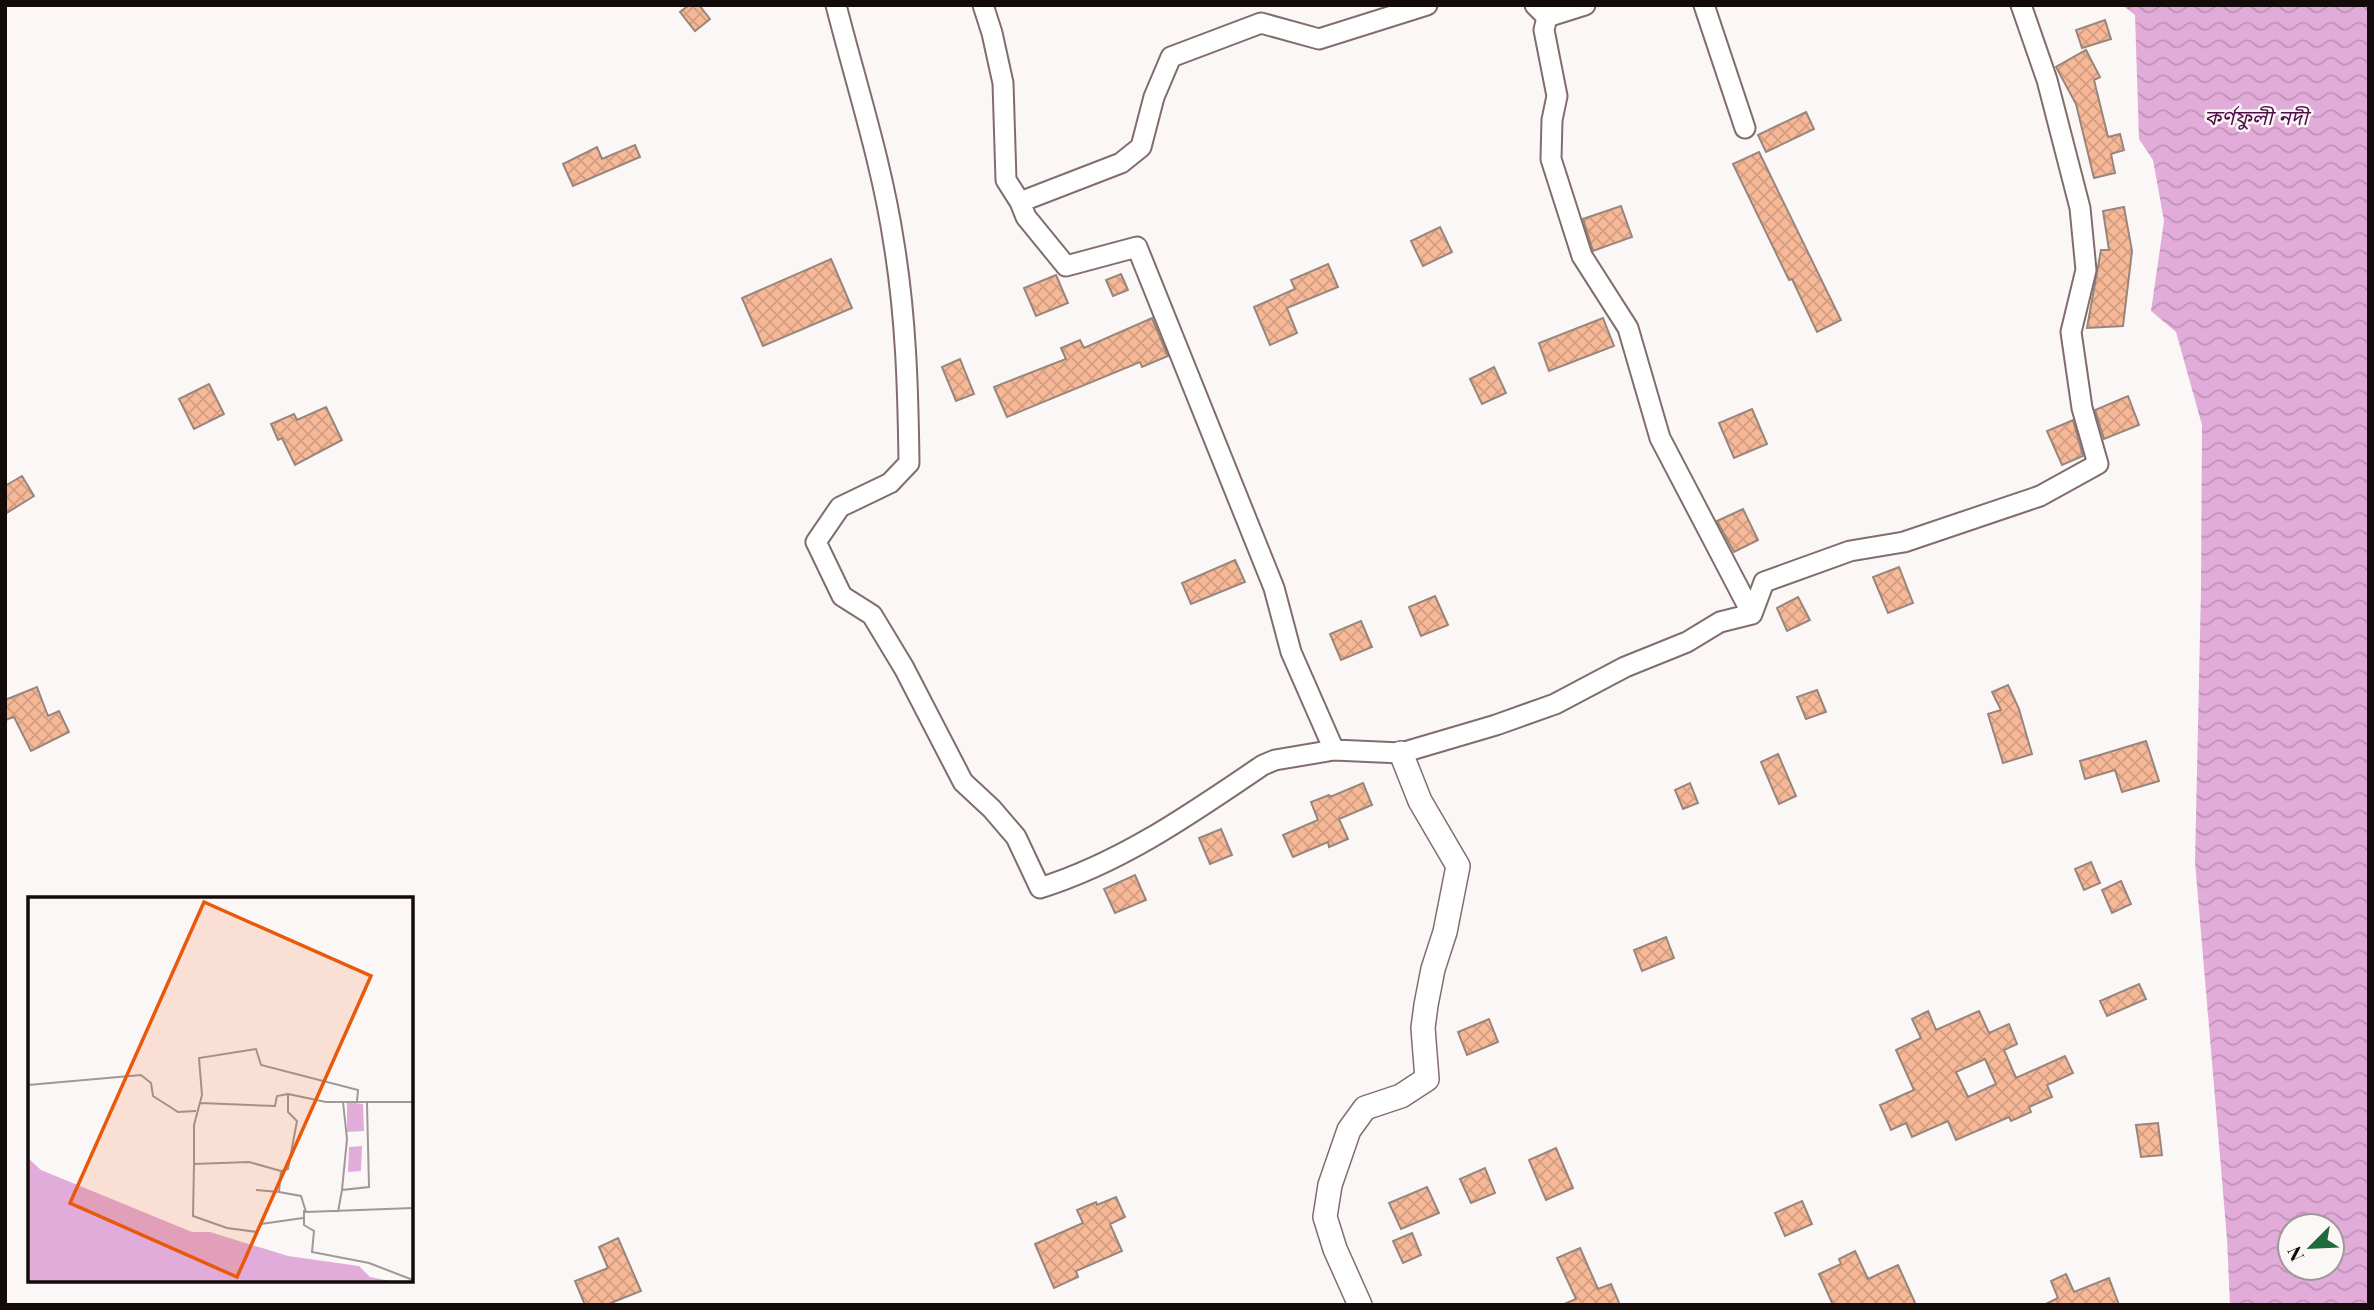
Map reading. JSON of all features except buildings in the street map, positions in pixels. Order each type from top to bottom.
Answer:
[{"type":"street","points":[[836,5],[875,155],[894,242],[905,327],[909,463],[890,483],[840,507],[816,542],[842,596],[872,615],[904,668],[963,782],[992,809],[1016,837],[1040,888],[1078,876],[1161,834],[1263,765],[1334,750],[1401,753],[1496,725],[1555,704],[1625,667],[1687,642],[1720,622],[1752,614]]},
{"type":"street","points":[[983,5],[1003,83],[1006,180],[1026,217],[1066,266],[1138,247],[1274,588],[1291,652],[1334,750]]},
{"type":"street","points":[[1020,202],[1121,163],[1141,147],[1154,97],[1171,57],[1261,23],[1319,39],[1427,5]]},
{"type":"street","points":[[1585,5],[1541,11],[1558,96],[1552,120],[1551,159],[1582,256],[1628,328],[1660,438],[1752,614]]},
{"type":"street","points":[[1704,5],[1745,128]]},
{"type":"street","points":[[1752,614],[1764,582],[1850,551],[1904,542],[2040,496],[2098,464],[2082,408],[2071,332],[2086,270],[2080,208],[2047,80],[2021,5]]},
{"type":"street","points":[[1360,1305],[1335,1249],[1325,1217],[1330,1185],[1349,1130],[1365,1108],[1401,1096],[1427,1079],[1423,1028],[1426,1006],[1458,866],[1420,801],[1401,753]]},
{"type":"water","name":"কর্ণফুলী নদী","points":[[2122,5],[2369,5],[2369,1305],[2230,1305],[2227,1239],[2195,862],[2202,425],[2176,332],[2151,311],[2164,221],[2153,160],[2139,139],[2135,15]]}]
